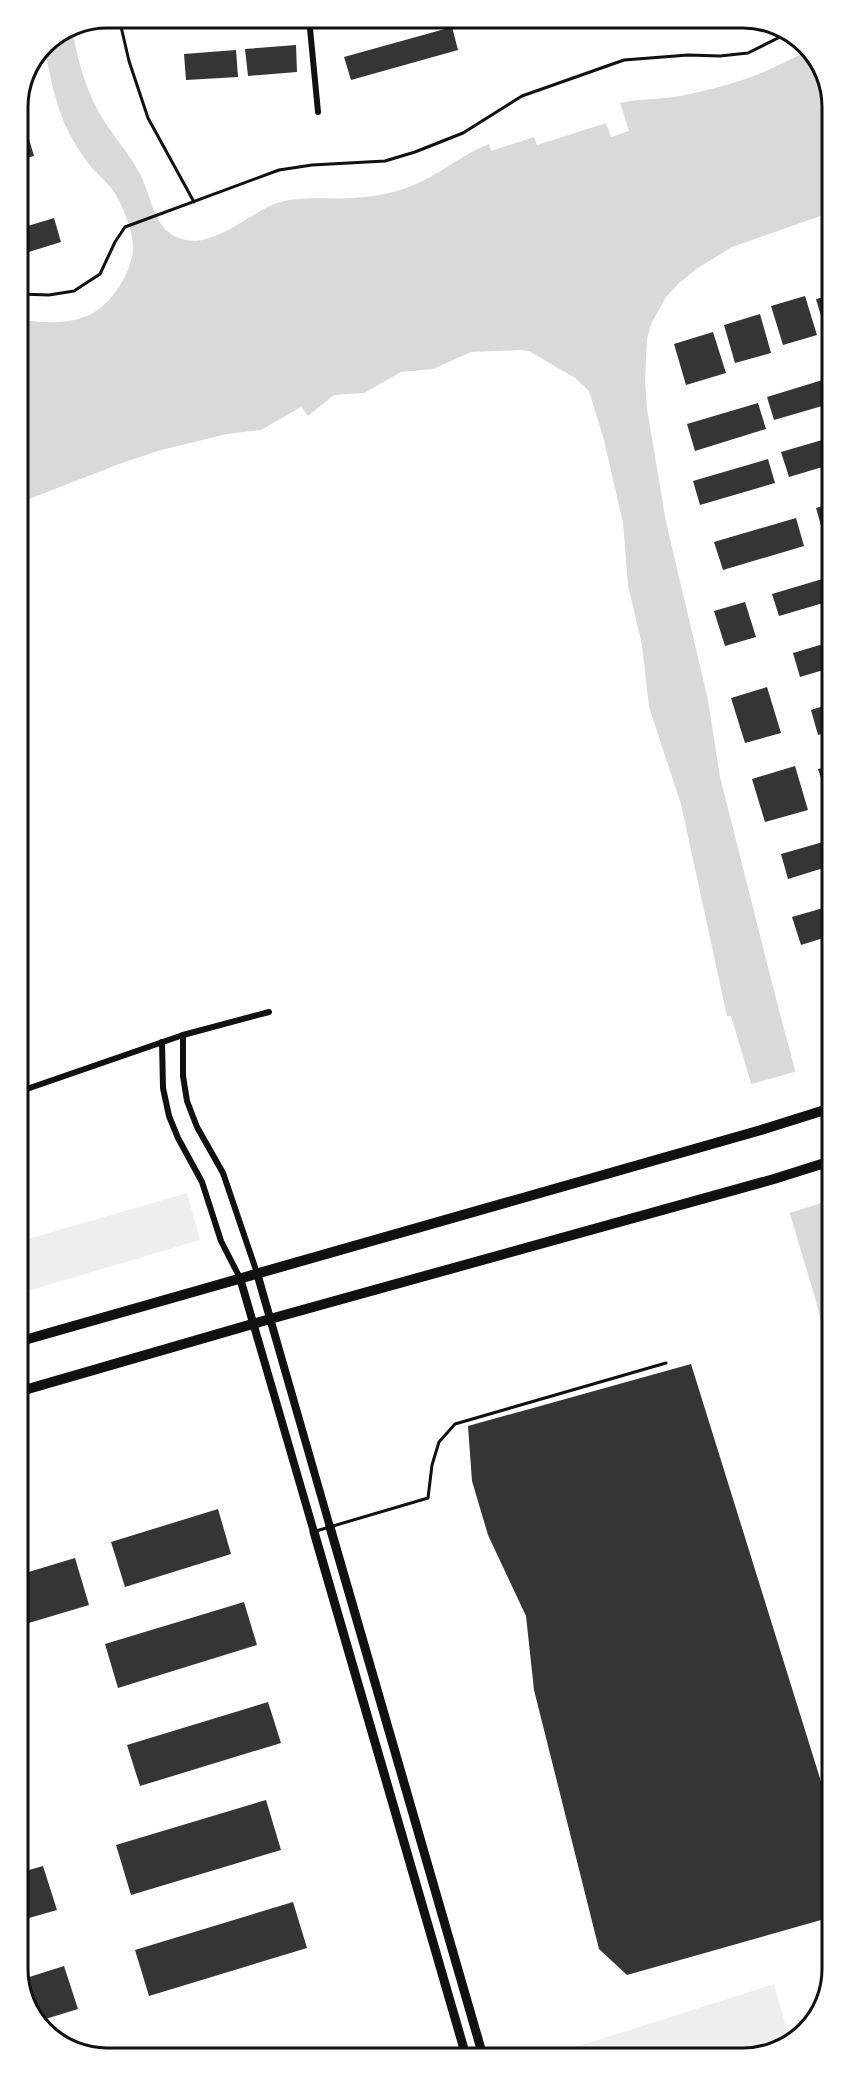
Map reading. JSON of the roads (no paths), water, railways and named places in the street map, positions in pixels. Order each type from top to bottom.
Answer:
[{"type":"main road","points":[[28,1339],[822,1111]]},
{"type":"main road","points":[[28,1389],[254,1323],[822,1164]]},
{"type":"main road","points":[[330,1527],[481,2048]]},
{"type":"main road","points":[[314,1532],[464,2048]]},
{"type":"street","points":[[310,28],[318,112]]},
{"type":"street","points":[[28,1088],[183,1035],[269,1012]]},
{"type":"street","points":[[183,1035],[183,1076],[187,1101],[197,1127],[223,1173],[257,1273],[330,1527]]},
{"type":"street","points":[[162,1042],[163,1088],[169,1116],[202,1182],[221,1240],[240,1278],[314,1532]]},
{"type":"lane","points":[[314,1532],[428,1498],[432,1465],[439,1442],[455,1424],[666,1363]]}]
